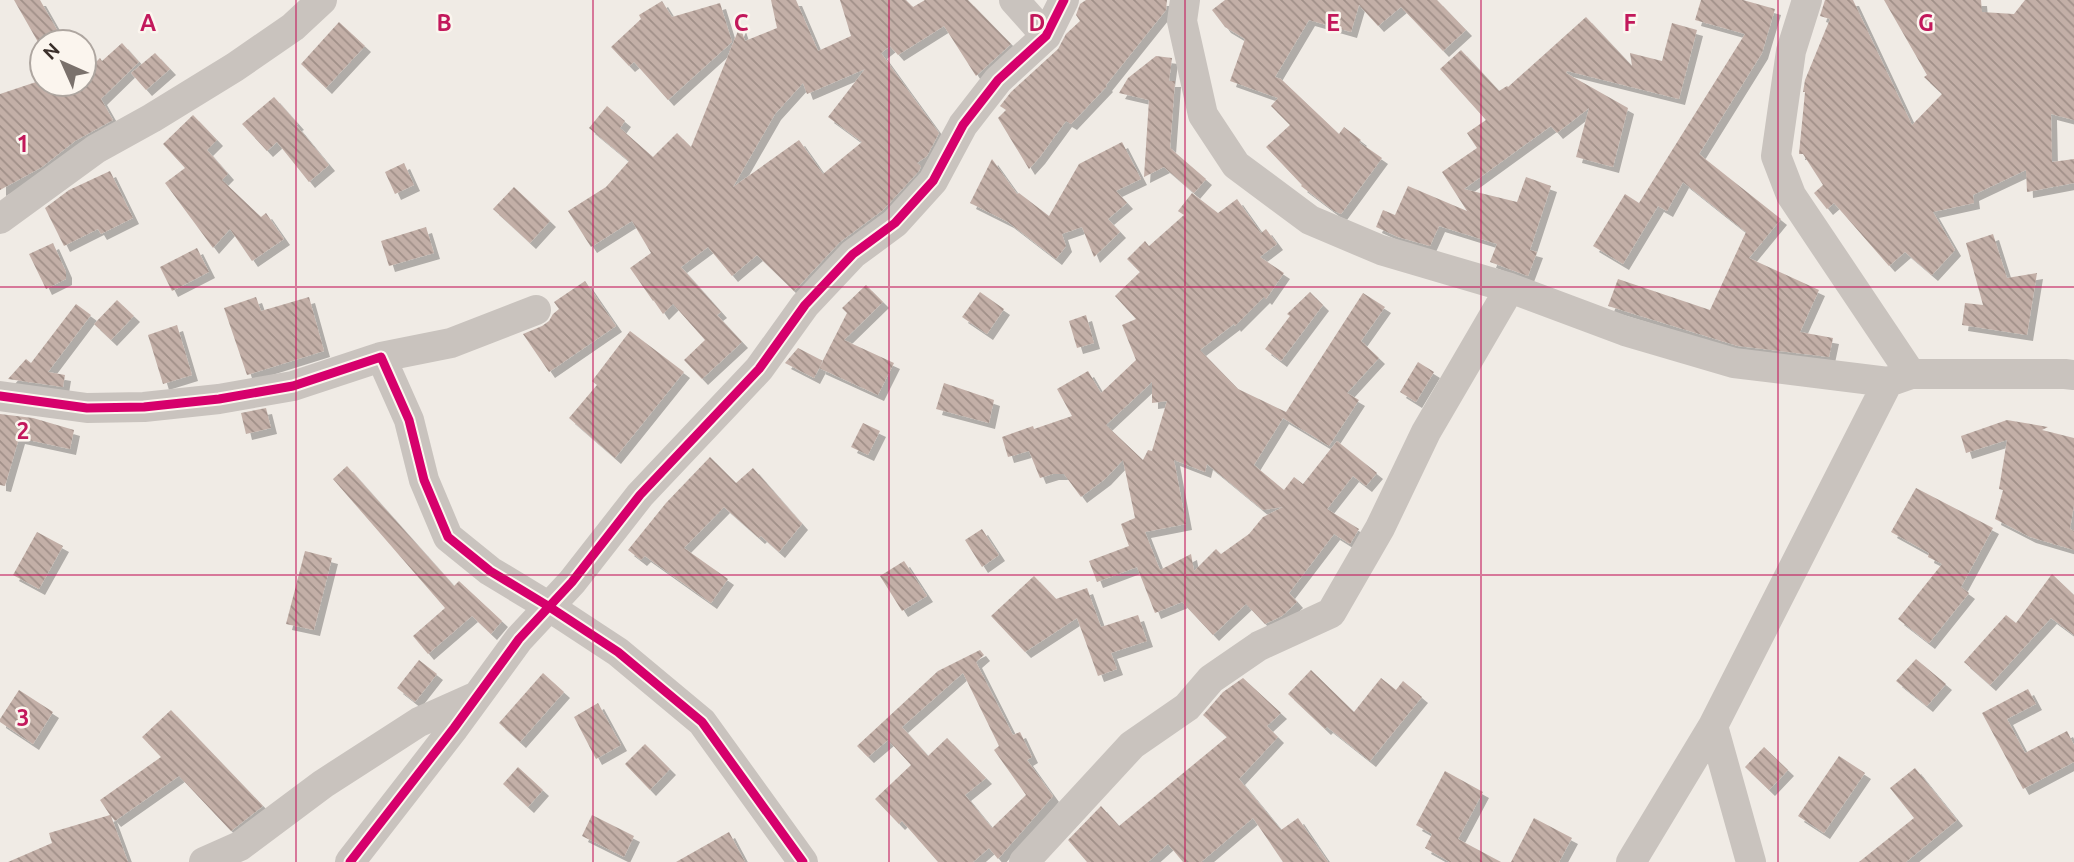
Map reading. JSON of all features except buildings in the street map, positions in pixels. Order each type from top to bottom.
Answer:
[{"type":"street","points":[[0,219],[96,149],[235,67],[293,27],[322,0]]},
{"type":"street","points":[[1014,0],[1046,36]]},
{"type":"street","points":[[350,862],[519,639],[572,582],[640,495],[759,369],[805,305],[853,254],[895,223],[933,181],[963,125],[998,80],[1046,36],[1064,0]]},
{"type":"street","points":[[1185,0],[1182,21],[1203,115],[1236,165],[1310,220],[1381,250],[1510,288],[1625,331],[1734,363],[1899,378],[2074,375]]},
{"type":"street","points":[[1807,0],[1791,51],[1776,156],[1791,195],[1899,378]]},
{"type":"street","points":[[1024,862],[1132,745],[1187,707],[1211,679],[1258,646],[1331,613],[1380,528],[1426,432],[1510,288]]},
{"type":"street","points":[[0,396],[87,408],[156,406],[219,399],[293,386],[381,357],[451,343],[536,310]]},
{"type":"street","points":[[381,357],[410,420],[424,480],[448,537],[490,571],[618,652],[702,722],[803,862]]},
{"type":"street","points":[[1631,862],[1713,726],[1899,378]]},
{"type":"street","points":[[204,862],[240,846],[323,784],[419,722],[478,695]]},
{"type":"street","points":[[1713,726],[1751,862]]},
{"type":"cycle path","points":[[350,862],[519,639],[572,582],[640,495],[759,369],[805,305],[853,254],[895,223],[933,181],[963,125],[998,80],[1046,36],[1064,0]]},
{"type":"cycle path","points":[[0,396],[87,408],[144,407],[219,399],[293,386],[381,357],[409,420],[424,480],[448,537],[490,571],[618,652],[702,722],[803,862]]}]
